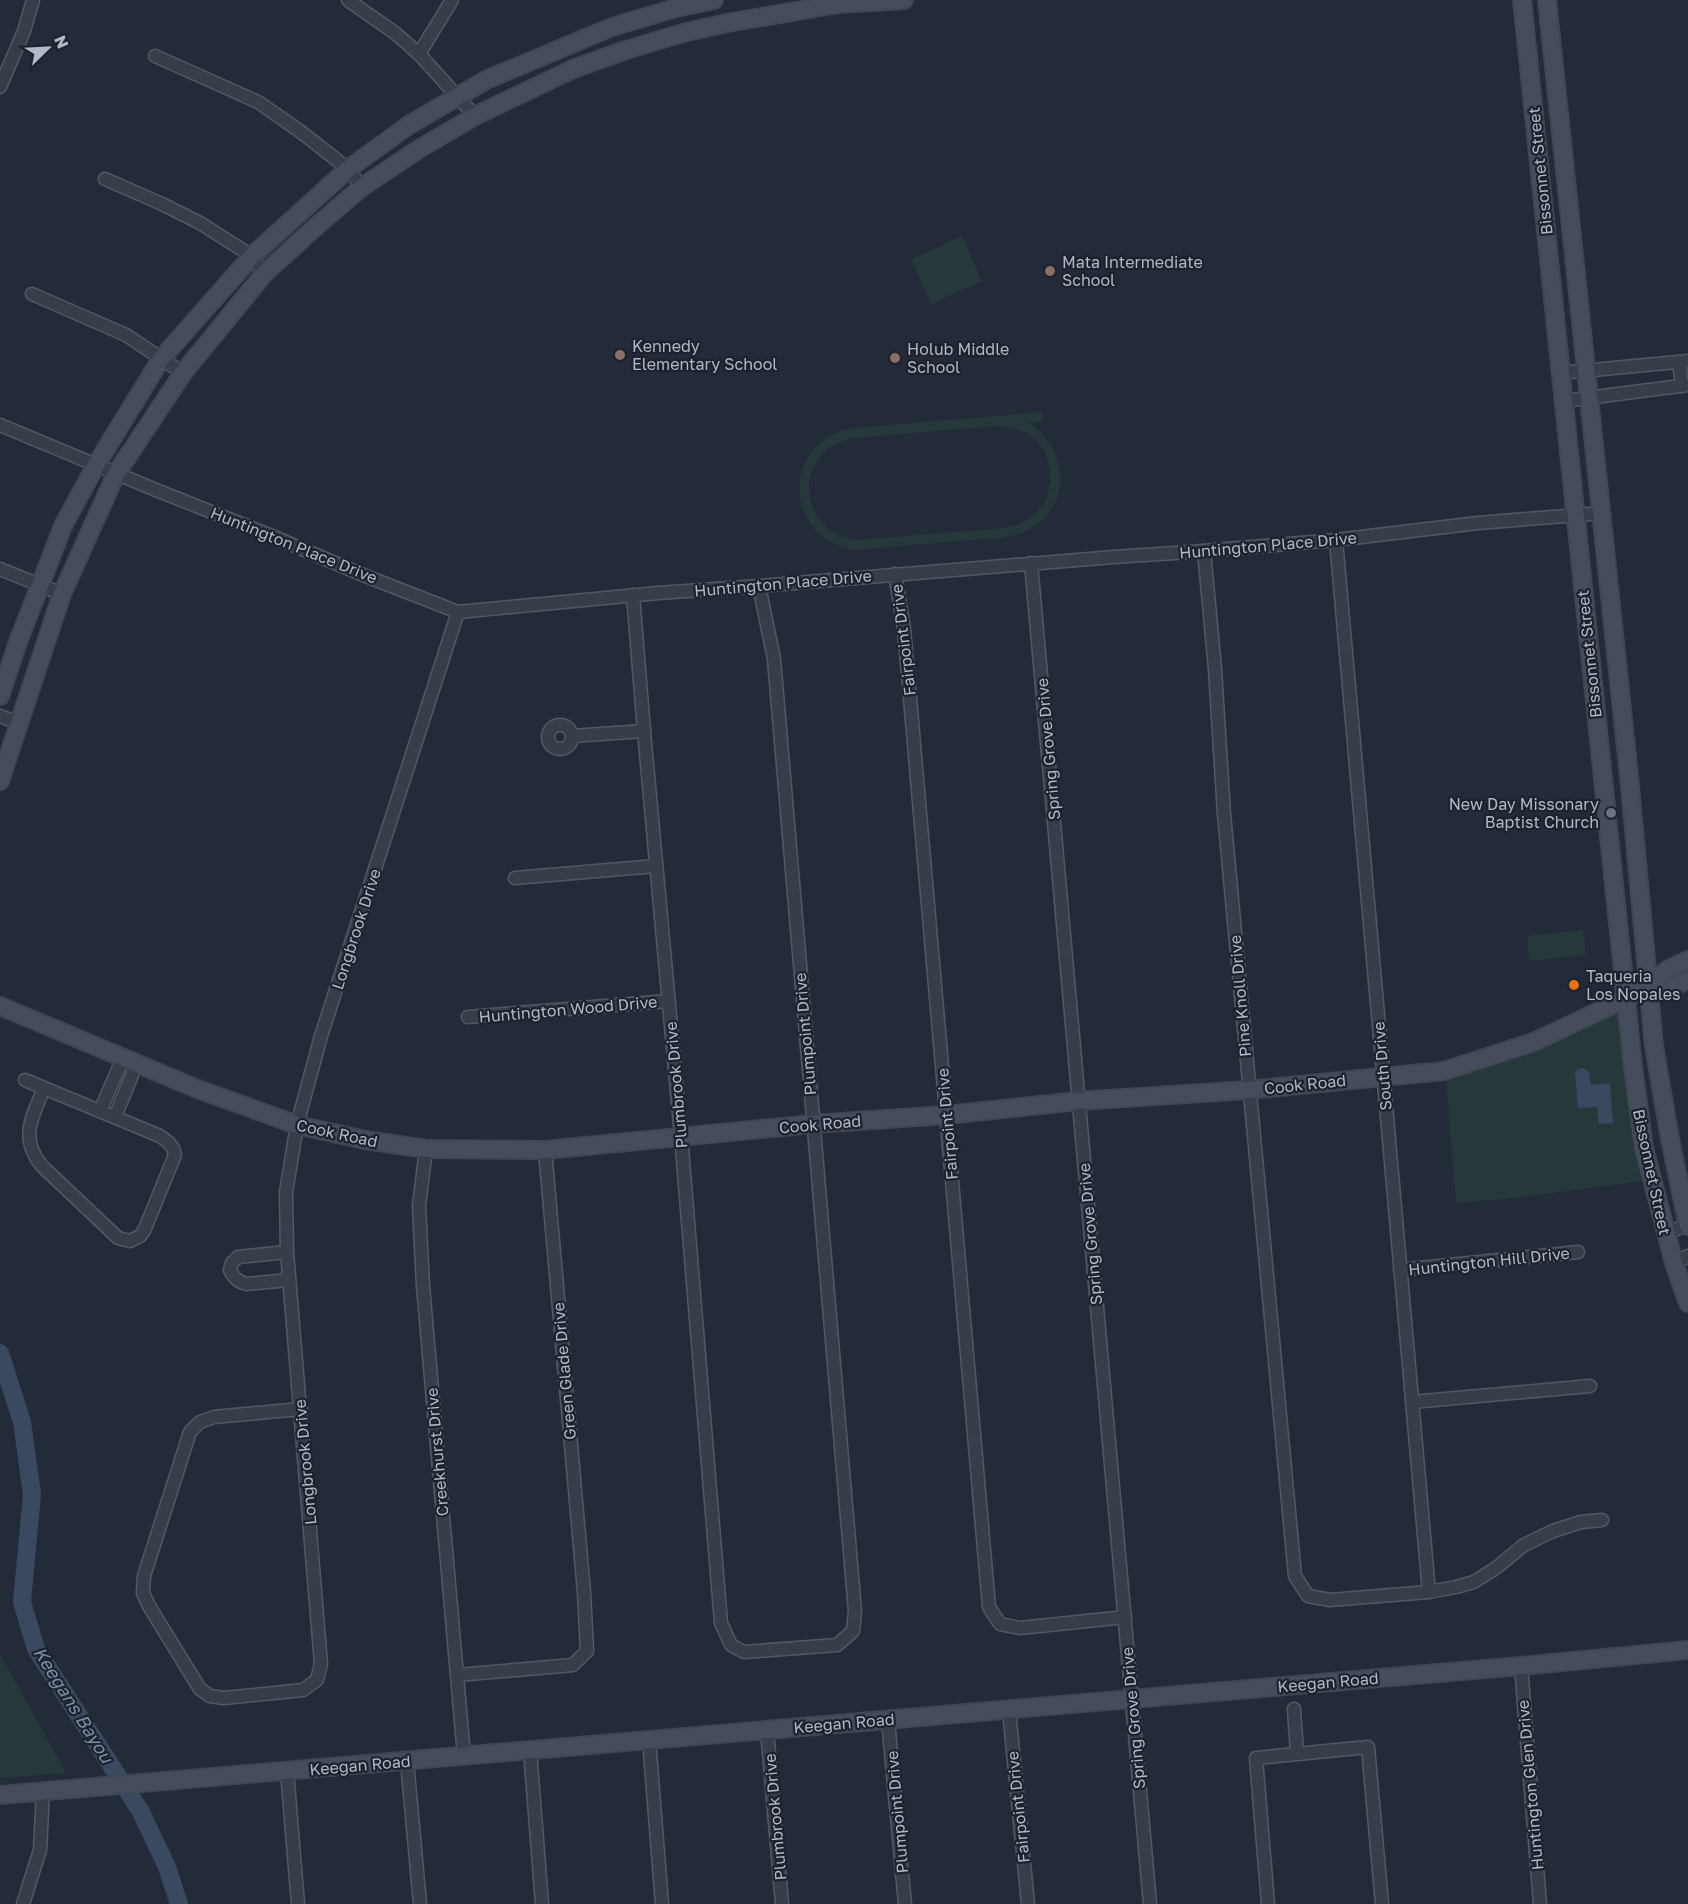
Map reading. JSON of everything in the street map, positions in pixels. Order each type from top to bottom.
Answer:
[{"type":"main road","points":[[0,696],[39,585],[63,526],[96,465],[161,359],[252,256],[348,169],[409,125],[457,96],[486,80],[612,27],[676,8],[714,0]]},
{"type":"main road","points":[[0,781],[62,594],[116,474],[183,373],[264,274],[362,187],[419,149],[475,117],[573,69],[626,50],[683,33],[838,2],[904,0]]},
{"type":"main road","name":"Bissonnet Street","points":[[1522,0],[1625,999],[1644,1148],[1665,1234],[1681,1259],[1688,1303]]},
{"type":"main road","name":"Bissonnet Street","points":[[1547,0],[1626,744],[1648,988],[1658,1074],[1688,1225]]},
{"type":"main road","points":[[676,8],[683,33]]},
{"type":"main road","points":[[1545,216],[1570,214]]},
{"type":"main road","points":[[1599,747],[1626,744]]},
{"type":"main road","points":[[1610,849],[1636,846]]},
{"type":"main road","name":"Cook Road","points":[[0,1006],[195,1088],[297,1125],[365,1140],[426,1149],[544,1150],[813,1124],[946,1115],[1078,1101],[1248,1090],[1444,1071],[1531,1042],[1648,988],[1667,970],[1688,960]]},
{"type":"main road","name":"Cook Road","points":[[1648,988],[1665,990],[1688,980]]},
{"type":"main road","name":"Keegan Road","points":[[0,1795],[1688,1650]]},
{"type":"street","points":[[0,87],[24,31],[33,0]]},
{"type":"street","points":[[348,0],[395,33],[419,54],[475,117]]},
{"type":"street","points":[[419,54],[452,0]]},
{"type":"street","points":[[155,56],[258,102],[348,169],[362,187]]},
{"type":"street","points":[[105,179],[200,223],[252,256],[264,274]]},
{"type":"street","points":[[33,294],[126,335],[183,373]]},
{"type":"street","points":[[1561,373],[1683,361],[1685,385],[1564,401]]},
{"type":"street","name":"Huntington Place Drive","points":[[0,425],[459,612],[633,595],[1336,540],[1478,523],[1602,513]]},
{"type":"street","name":"South Drive","points":[[1336,540],[1429,1592]]},
{"type":"street","name":"Pine Knoll Drive","points":[[1204,551],[1248,1090],[1295,1576],[1308,1596],[1330,1600],[1429,1592],[1474,1582],[1496,1568],[1524,1545],[1581,1522],[1602,1520]]},
{"type":"street","name":"Spring Grove Drive","points":[[1031,563],[1150,1904]]},
{"type":"street","points":[[0,569],[62,594]]},
{"type":"street","name":"Fairpoint Drive","points":[[895,574],[904,629],[989,1608],[1000,1624],[1020,1628],[1125,1617]]},
{"type":"street","name":"Plumpoint Drive","points":[[759,586],[774,659],[850,1554]]},
{"type":"street","name":"Plumbrook Drive","points":[[633,595],[717,1575],[722,1623],[731,1645],[744,1652],[837,1645],[853,1631],[855,1611],[850,1554]]},
{"type":"street","name":"Longbrook Drive","points":[[301,1409],[214,1417],[200,1422],[190,1432],[144,1576],[143,1593],[149,1606],[200,1689],[210,1696],[224,1698],[303,1690],[317,1680],[321,1664],[301,1409],[289,1280],[286,1192],[297,1125],[321,1036],[459,612]]},
{"type":"street","points":[[0,716],[18,723]]},
{"type":"street","points":[[572,736],[644,731]]},
{"type":"street","points":[[515,878],[656,866]]},
{"type":"street","name":"Huntington Wood Drive","points":[[468,1017],[668,1001]]},
{"type":"street","points":[[100,1111],[130,1061]]},
{"type":"street","points":[[115,1117],[130,1061]]},
{"type":"street","points":[[25,1080],[160,1136],[173,1148],[175,1155],[144,1232],[140,1236],[130,1241],[118,1238],[34,1157],[28,1135],[29,1125],[44,1088]]},
{"type":"street","name":"Creekhurst Drive","points":[[426,1149],[419,1206],[423,1286],[464,1756]]},
{"type":"street","name":"Green Glade Drive","points":[[457,1675],[573,1665],[587,1652],[584,1592],[544,1150]]},
{"type":"street","points":[[1665,1234],[1688,1225]]},
{"type":"street","points":[[287,1252],[238,1257],[232,1263],[230,1270],[233,1278],[246,1284],[289,1280]]},
{"type":"street","name":"Huntington Hill Drive","points":[[1400,1270],[1578,1252]]},
{"type":"street","points":[[1412,1402],[1590,1386]]},
{"type":"street","name":"Huntington Glen Drive","points":[[1521,1666],[1540,1904]]},
{"type":"street","points":[[1294,1709],[1297,1753]]},
{"type":"street","name":"Fairpoint Drive","points":[[1008,1710],[1028,1904]]},
{"type":"street","name":"Plumpoint Drive","points":[[888,1720],[905,1904]]},
{"type":"street","name":"Plumbrook Drive","points":[[767,1730],[782,1904]]},
{"type":"street","points":[[649,1740],[662,1904]]},
{"type":"street","points":[[1268,1904],[1256,1758],[1368,1747],[1382,1904]]},
{"type":"street","points":[[530,1750],[542,1904]]},
{"type":"street","points":[[407,1761],[420,1904]]},
{"type":"street","points":[[287,1771],[298,1904]]},
{"type":"street","points":[[22,1904],[40,1850],[43,1791]]},
{"type":"shaded area","points":[[962,236],[982,281],[931,304],[911,259]]},
{"type":"shaded area","points":[[1042,412],[1043,421],[1029,423],[1045,438],[1055,454],[1060,472],[1059,489],[1053,506],[1042,520],[1026,531],[1005,537],[855,550],[831,542],[814,528],[803,509],[799,489],[803,469],[813,450],[830,436],[854,428]],"holes":[[[996,426],[1018,430],[1035,440],[1046,455],[1050,472],[1049,490],[1041,507],[1026,520],[1005,528],[856,540],[836,533],[821,521],[812,506],[809,489],[812,472],[820,457],[835,445],[855,438]]]},
{"type":"shaded area","points":[[1583,930],[1586,955],[1529,961],[1527,938],[1529,936]]},
{"type":"shaded area","points":[[1620,1010],[1643,1181],[1506,1199],[1456,1203],[1446,1077]]},
{"type":"shaded area","points":[[0,1654],[66,1773],[0,1778]]},
{"type":"water","points":[[1584,1068],[1589,1072],[1591,1085],[1610,1083],[1613,1123],[1599,1124],[1597,1107],[1578,1108],[1575,1073],[1578,1069]]},
{"type":"waterway","name":"Keegans Bayou","points":[[0,1353],[22,1422],[32,1494],[22,1602],[36,1649],[141,1812],[167,1867],[179,1904]]},
{"type":"place","name":"Mata Intermediate School","points":[[1050,271]]},
{"type":"place","name":"Kennedy Elementary School","points":[[620,355]]},
{"type":"place","name":"Holub Middle School","points":[[895,358]]},
{"type":"place","name":"New Day Missonary Baptist Church","points":[[1611,813]]},
{"type":"place","name":"Taqueria Los Nopales","points":[[1574,985]]}]
